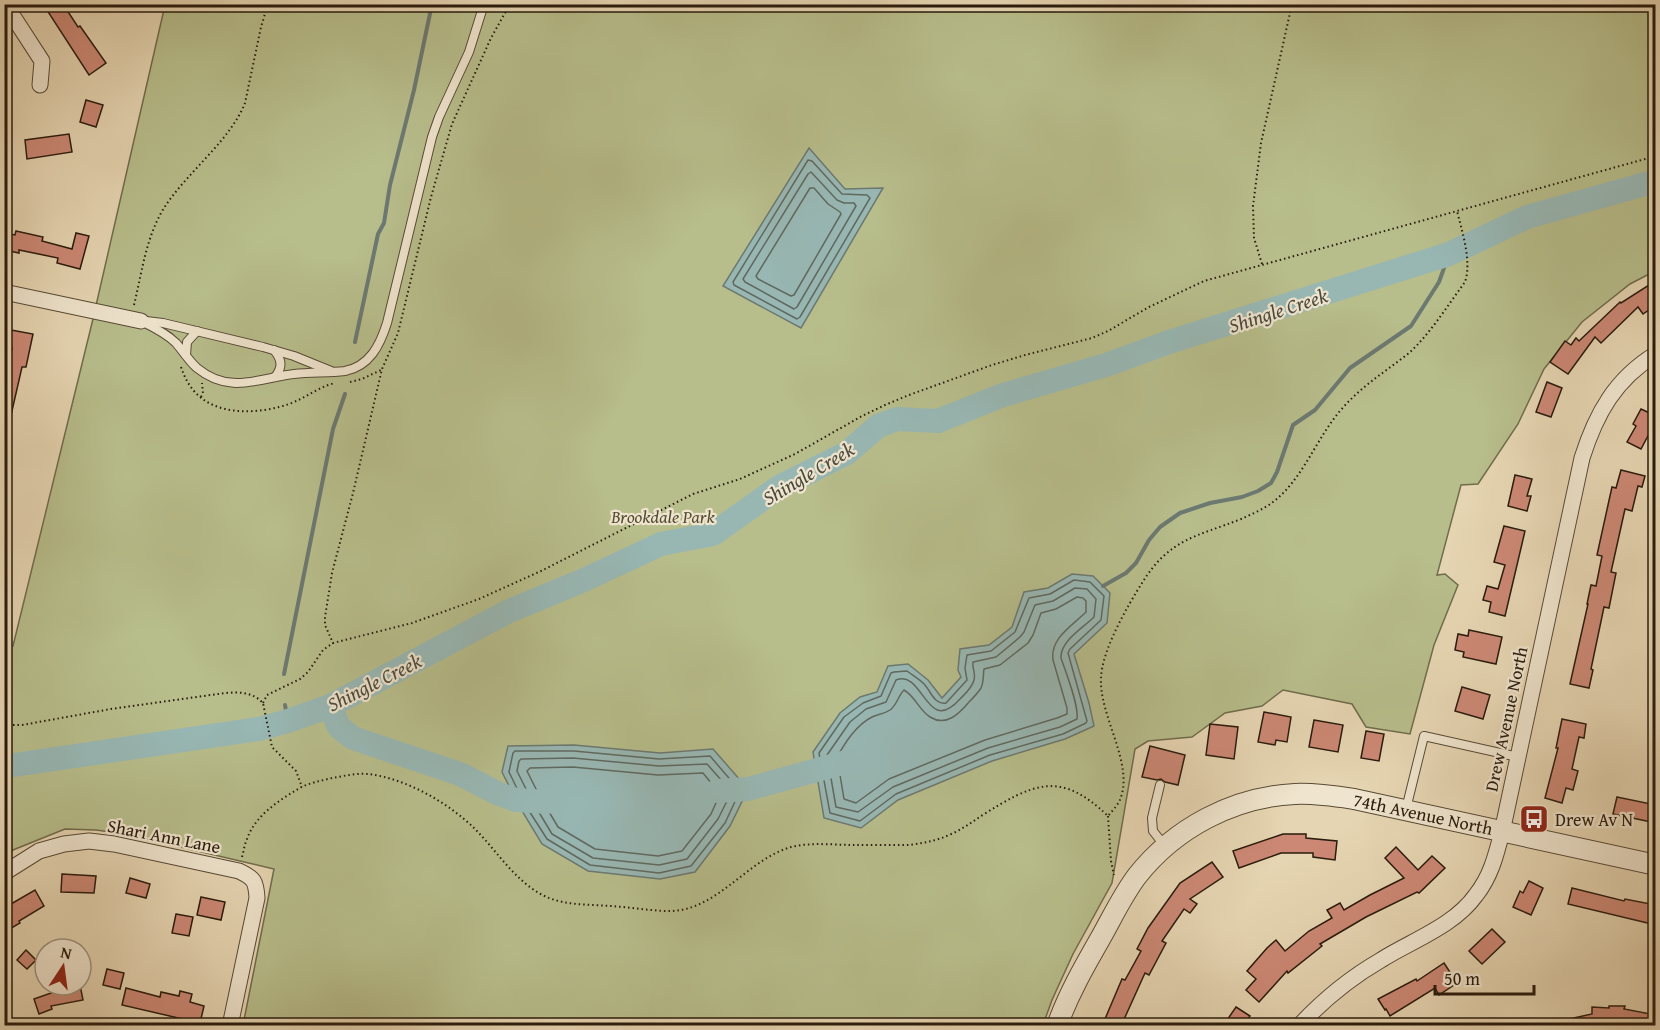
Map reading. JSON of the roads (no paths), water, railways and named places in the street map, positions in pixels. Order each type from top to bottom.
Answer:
[{"type":"street","points":[[5,4],[42,61],[40,85]]},
{"type":"street","points":[[4,292],[137,316]]},
{"type":"street","name":"Drew Avenue North","points":[[1299,1026],[1317,1006],[1349,980],[1460,913],[1476,896],[1488,877],[1502,832],[1582,458],[1591,430],[1604,404],[1622,381],[1644,361],[1656,354]]},
{"type":"street","name":"74th Avenue North","points":[[1057,1026],[1073,990],[1126,891],[1146,866],[1166,847],[1200,822],[1246,801],[1296,794],[1329,795],[1656,865]]},
{"type":"street","name":"Shari Ann Lane","points":[[4,873],[39,851],[64,844],[89,841],[114,843],[244,873],[256,884],[257,898],[230,1026]]},
{"type":"lane","points":[[137,316],[167,335],[196,367],[208,375],[232,382],[244,384],[301,373],[354,369],[368,360],[383,336],[432,137],[469,52],[484,4]]},
{"type":"lane","points":[[137,316],[274,350],[335,372]]},
{"type":"lane","points":[[186,355],[187,342],[197,331]]},
{"type":"lane","points":[[274,350],[280,357],[281,364],[280,371],[275,377]]},
{"type":"lane","points":[[1406,810],[1424,736],[1518,757]]},
{"type":"lane","points":[[1160,785],[1152,818],[1153,831],[1166,847]]},
{"type":"water","points":[[809,148],[845,189],[883,188],[801,328],[723,286]]},
{"type":"water","points":[[1072,574],[1093,576],[1110,593],[1107,623],[1074,654],[1094,726],[1065,739],[992,761],[898,800],[861,828],[824,818],[813,752],[840,713],[860,697],[877,692],[888,666],[908,664],[928,680],[942,698],[961,677],[958,670],[960,649],[989,645],[1012,627],[1024,592],[1048,588]]},
{"type":"water","points":[[574,745],[660,753],[713,749],[748,789],[730,826],[695,872],[660,879],[588,871],[542,844],[502,772],[508,746]]},
{"type":"waterway","points":[[355,342],[378,234],[384,223],[390,185],[414,90],[432,4]]},
{"type":"waterway","name":"Shingle Creek","points":[[4,768],[259,729],[288,721],[330,706],[507,612],[584,580],[661,544],[713,534],[779,487],[847,453],[878,426],[897,419],[938,421],[1003,395],[1106,365],[1169,342],[1449,254],[1527,217],[1656,181]]},
{"type":"waterway","points":[[1103,586],[1126,573],[1136,563],[1149,540],[1160,527],[1180,513],[1210,503],[1242,497],[1271,483],[1293,425],[1315,410],[1350,368],[1411,326],[1439,282],[1449,254]]},
{"type":"waterway","points":[[284,674],[333,429],[345,394]]},
{"type":"waterway","points":[[285,705],[288,721]]},
{"type":"waterway","points":[[330,706],[339,727],[353,738],[460,774],[516,800],[548,802]]},
{"type":"waterway","points":[[717,791],[748,789],[846,762]]},
{"type":"place","name":"Drew Av N","points":[[1534,819]]},
{"type":"park label","name":"Brookdale Park","points":[[663,516]]}]
